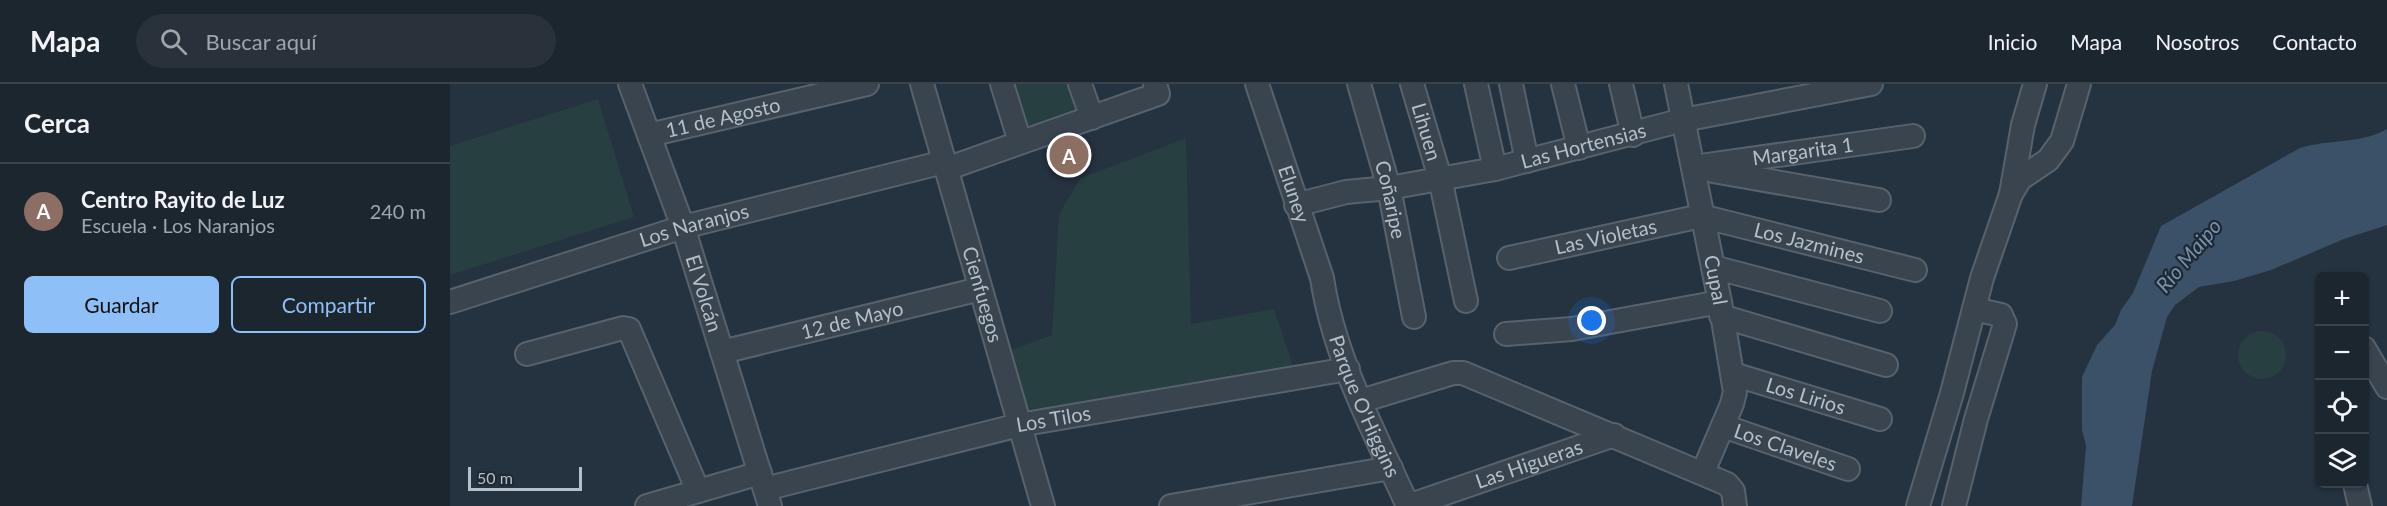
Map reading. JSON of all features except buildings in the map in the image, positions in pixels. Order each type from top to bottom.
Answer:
[{"type":"street","name":"11 de Agosto","points":[[649,135],[867,84]]},
{"type":"street","name":"Cienfuegos","points":[[922,84],[1043,506]]},
{"type":"street","points":[[1002,84],[1020,142]]},
{"type":"street","points":[[1080,84],[1092,118]]},
{"type":"street","name":"Eluney","points":[[1257,84],[1322,278],[1326,306]]},
{"type":"street","name":"Coñaripe","points":[[1359,84],[1389,188],[1414,317]]},
{"type":"street","name":"Lihuen","points":[[1412,84],[1440,178],[1466,301]]},
{"type":"street","points":[[1476,84],[1495,169]]},
{"type":"street","points":[[1510,84],[1527,161]]},
{"type":"street","points":[[1563,84],[1579,148]]},
{"type":"street","points":[[1621,84],[1633,135]]},
{"type":"street","name":"Cupal","points":[[1676,84],[1733,374],[1732,404],[1703,472]]},
{"type":"street","name":"Las Hortensias","points":[[1296,205],[1346,192],[1389,188],[1495,169],[1633,135],[1683,120],[1871,84]]},
{"type":"street","points":[[1917,506],[1974,309],[2011,194],[2023,125],[2035,84]]},
{"type":"street","points":[[2011,194],[2020,179],[2048,160],[2062,141],[2079,84]]},
{"type":"street","name":"El Volcán","points":[[633,85],[683,227],[765,489]]},
{"type":"street","name":"Los Naranjos","points":[[450,302],[683,227],[945,166],[1092,118],[1156,89]]},
{"type":"street","name":"Margarita 1","points":[[1693,168],[1913,136]]},
{"type":"street","points":[[1693,168],[1879,200]]},
{"type":"street","name":"Las Violetas","points":[[1509,258],[1701,216]]},
{"type":"street","name":"Los Jazmines","points":[[1701,216],[1915,270]]},
{"type":"street","points":[[1713,267],[1880,311]]},
{"type":"street","name":"12 de Mayo","points":[[722,352],[980,289]]},
{"type":"street","name":"Parque O'Higgins","points":[[1326,306],[1361,401],[1408,506]]},
{"type":"street","points":[[1506,334],[1572,329],[1721,309],[1886,365]]},
{"type":"street","points":[[1954,506],[2005,324],[2001,315],[1974,309]]},
{"type":"street","points":[[526,354],[623,328],[628,329],[698,491]]},
{"type":"street","points":[[2369,356],[2387,387]]},
{"type":"street","name":"Los Tilos","points":[[647,506],[698,491],[765,489],[1018,425],[1348,369]]},
{"type":"street","points":[[1361,401],[1460,372],[1727,483],[1733,491],[1735,506]]},
{"type":"street","name":"Los Lirios","points":[[1733,374],[1880,419]]},
{"type":"street","name":"Los Claveles","points":[[1723,426],[1848,469]]},
{"type":"street","name":"Las Higueras","points":[[1408,506],[1614,435]]},
{"type":"street","points":[[1935,449],[1966,458]]},
{"type":"street","points":[[1171,506],[1390,468]]},
{"type":"street","points":[[2356,488],[2360,506]]},
{"type":"green space","points":[[1009,84],[1073,84],[1082,110],[1025,132]]},
{"type":"green space","points":[[598,99],[634,217],[450,275],[450,146]]},
{"type":"green space","points":[[1186,138],[1191,324],[1274,309],[1294,369],[1035,414],[1027,407],[1011,350],[1052,335],[1059,214],[1081,178]]},
{"type":"green space","points":[[2262,331],[2279,338],[2286,355],[2279,372],[2262,379],[2245,372],[2238,355],[2245,338]]},
{"type":"water","name":"Río Maipo","points":[[2387,129],[2387,225],[2344,239],[2271,270],[2234,281],[2199,287],[2175,305],[2167,317],[2152,371],[2132,506],[2081,506],[2086,446],[2082,430],[2082,377],[2097,345],[2115,325],[2121,310],[2133,293],[2161,226],[2300,148],[2367,137]]},
{"type":"place","name":"Centro Rayito de Luz","points":[[1069,155]]}]
